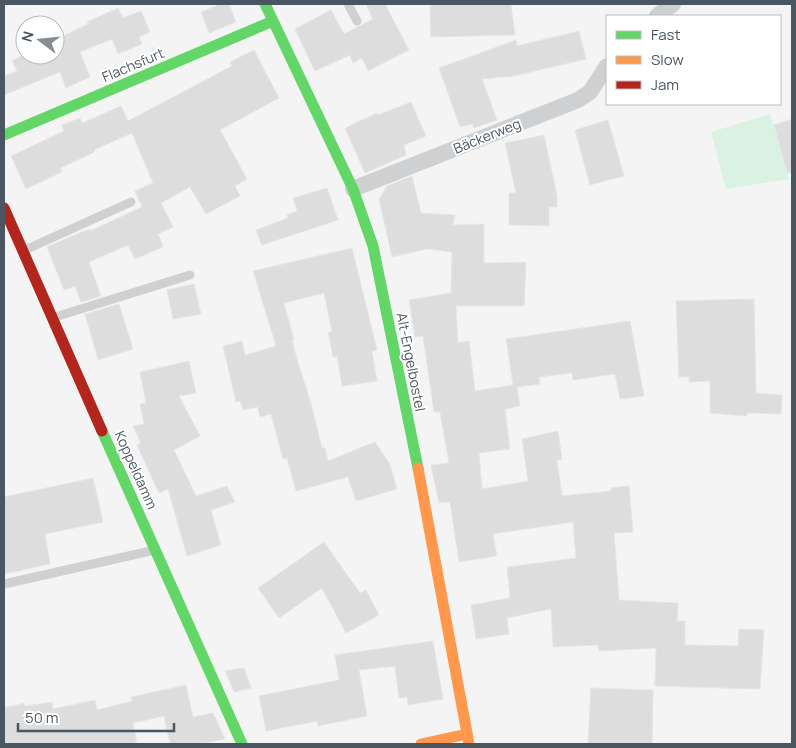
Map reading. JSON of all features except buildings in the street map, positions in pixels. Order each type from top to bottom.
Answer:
[{"type":"street","name":"Alt-Engelbostel","points":[[265,4],[353,189],[373,246],[428,520],[468,739]]},
{"type":"street","points":[[658,15],[673,4]]},
{"type":"street","name":"Flachsfurt","points":[[4,135],[273,21]]},
{"type":"street","name":"Bäckerweg","points":[[353,189],[578,100],[590,92],[606,68]]},
{"type":"street","name":"Koppeldamm","points":[[4,208],[242,744]]},
{"type":"street","points":[[421,744],[468,739]]},
{"type":"lane","points":[[348,4],[357,21]]},
{"type":"lane","points":[[22,251],[132,202]]},
{"type":"lane","points":[[52,318],[190,275]]},
{"type":"lane","points":[[4,584],[155,550]]},
{"type":"green space","points":[[770,114],[789,179],[726,189],[711,132]]},
{"type":"traffic: fast","points":[[265,4],[353,189],[373,246],[418,468]]},
{"type":"traffic: fast","points":[[4,135],[273,21]]},
{"type":"traffic: fast","points":[[102,431],[242,744]]},
{"type":"traffic: slow","points":[[418,468],[469,744]]},
{"type":"traffic: slow","points":[[421,744],[467,734]]},
{"type":"traffic: jam","points":[[4,208],[102,431]]}]
